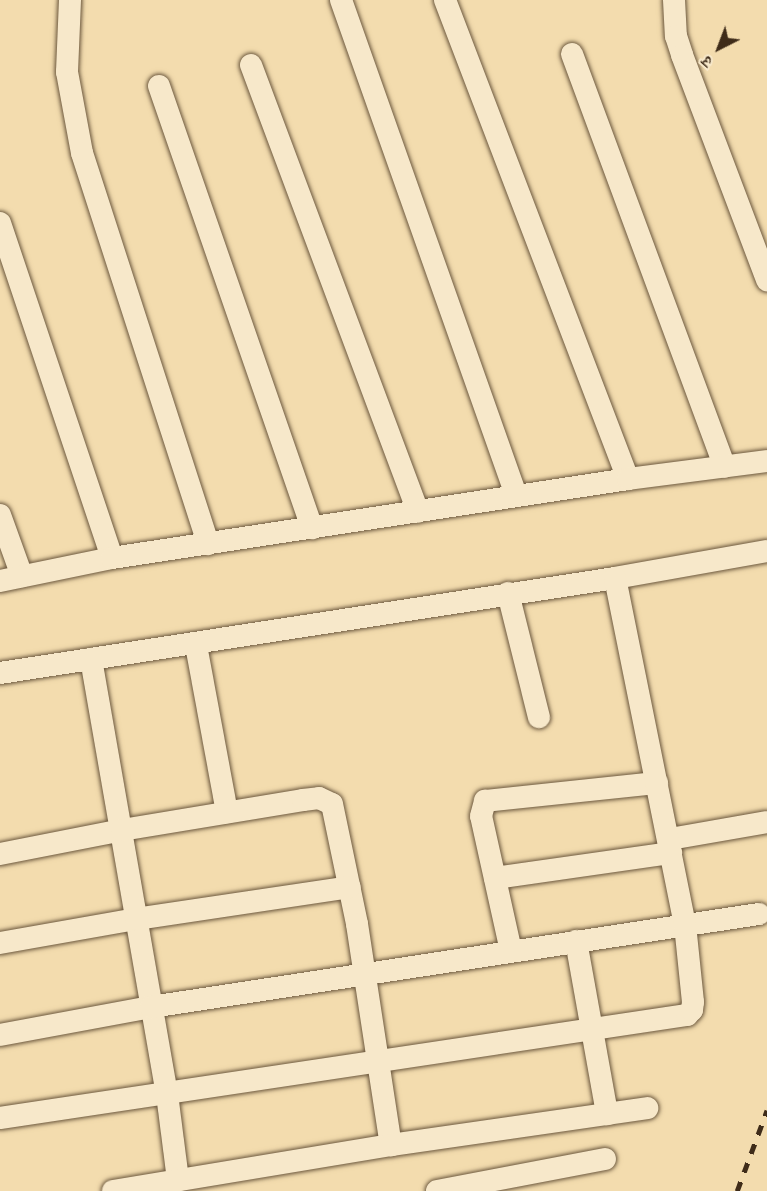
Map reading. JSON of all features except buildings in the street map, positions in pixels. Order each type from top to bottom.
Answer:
[{"type":"street","points":[[70,0],[67,72],[82,153],[208,544]]},
{"type":"street","points":[[341,0],[516,495]]},
{"type":"street","points":[[445,0],[628,479]]},
{"type":"street","points":[[674,0],[679,46],[767,280]]},
{"type":"street","points":[[572,54],[725,467]]},
{"type":"street","points":[[251,65],[418,512]]},
{"type":"street","points":[[159,86],[312,528]]},
{"type":"street","points":[[0,223],[112,558]]},
{"type":"street","points":[[0,515],[11,578],[112,558],[516,495],[767,460]]},
{"type":"street","points":[[0,674],[615,578],[767,551]]},
{"type":"street","points":[[0,1118],[682,1017],[692,1010],[685,925],[615,578]]},
{"type":"street","points":[[508,593],[539,717]]},
{"type":"street","points":[[196,645],[227,812]]},
{"type":"street","points":[[91,659],[167,1094],[178,1180]]},
{"type":"street","points":[[511,951],[481,816],[485,801],[657,783]]},
{"type":"street","points":[[0,854],[122,830],[319,798],[332,804],[350,887],[391,1145]]},
{"type":"street","points":[[495,878],[670,846],[767,822]]},
{"type":"street","points":[[0,943],[136,919],[350,887]]},
{"type":"street","points":[[0,1035],[151,1007],[759,914]]},
{"type":"street","points":[[576,941],[607,1114]]},
{"type":"street","points":[[113,1191],[391,1145],[647,1108]]},
{"type":"street","points":[[437,1191],[605,1159]]},
{"type":"railway","points":[[737,1191],[767,1110]]}]
